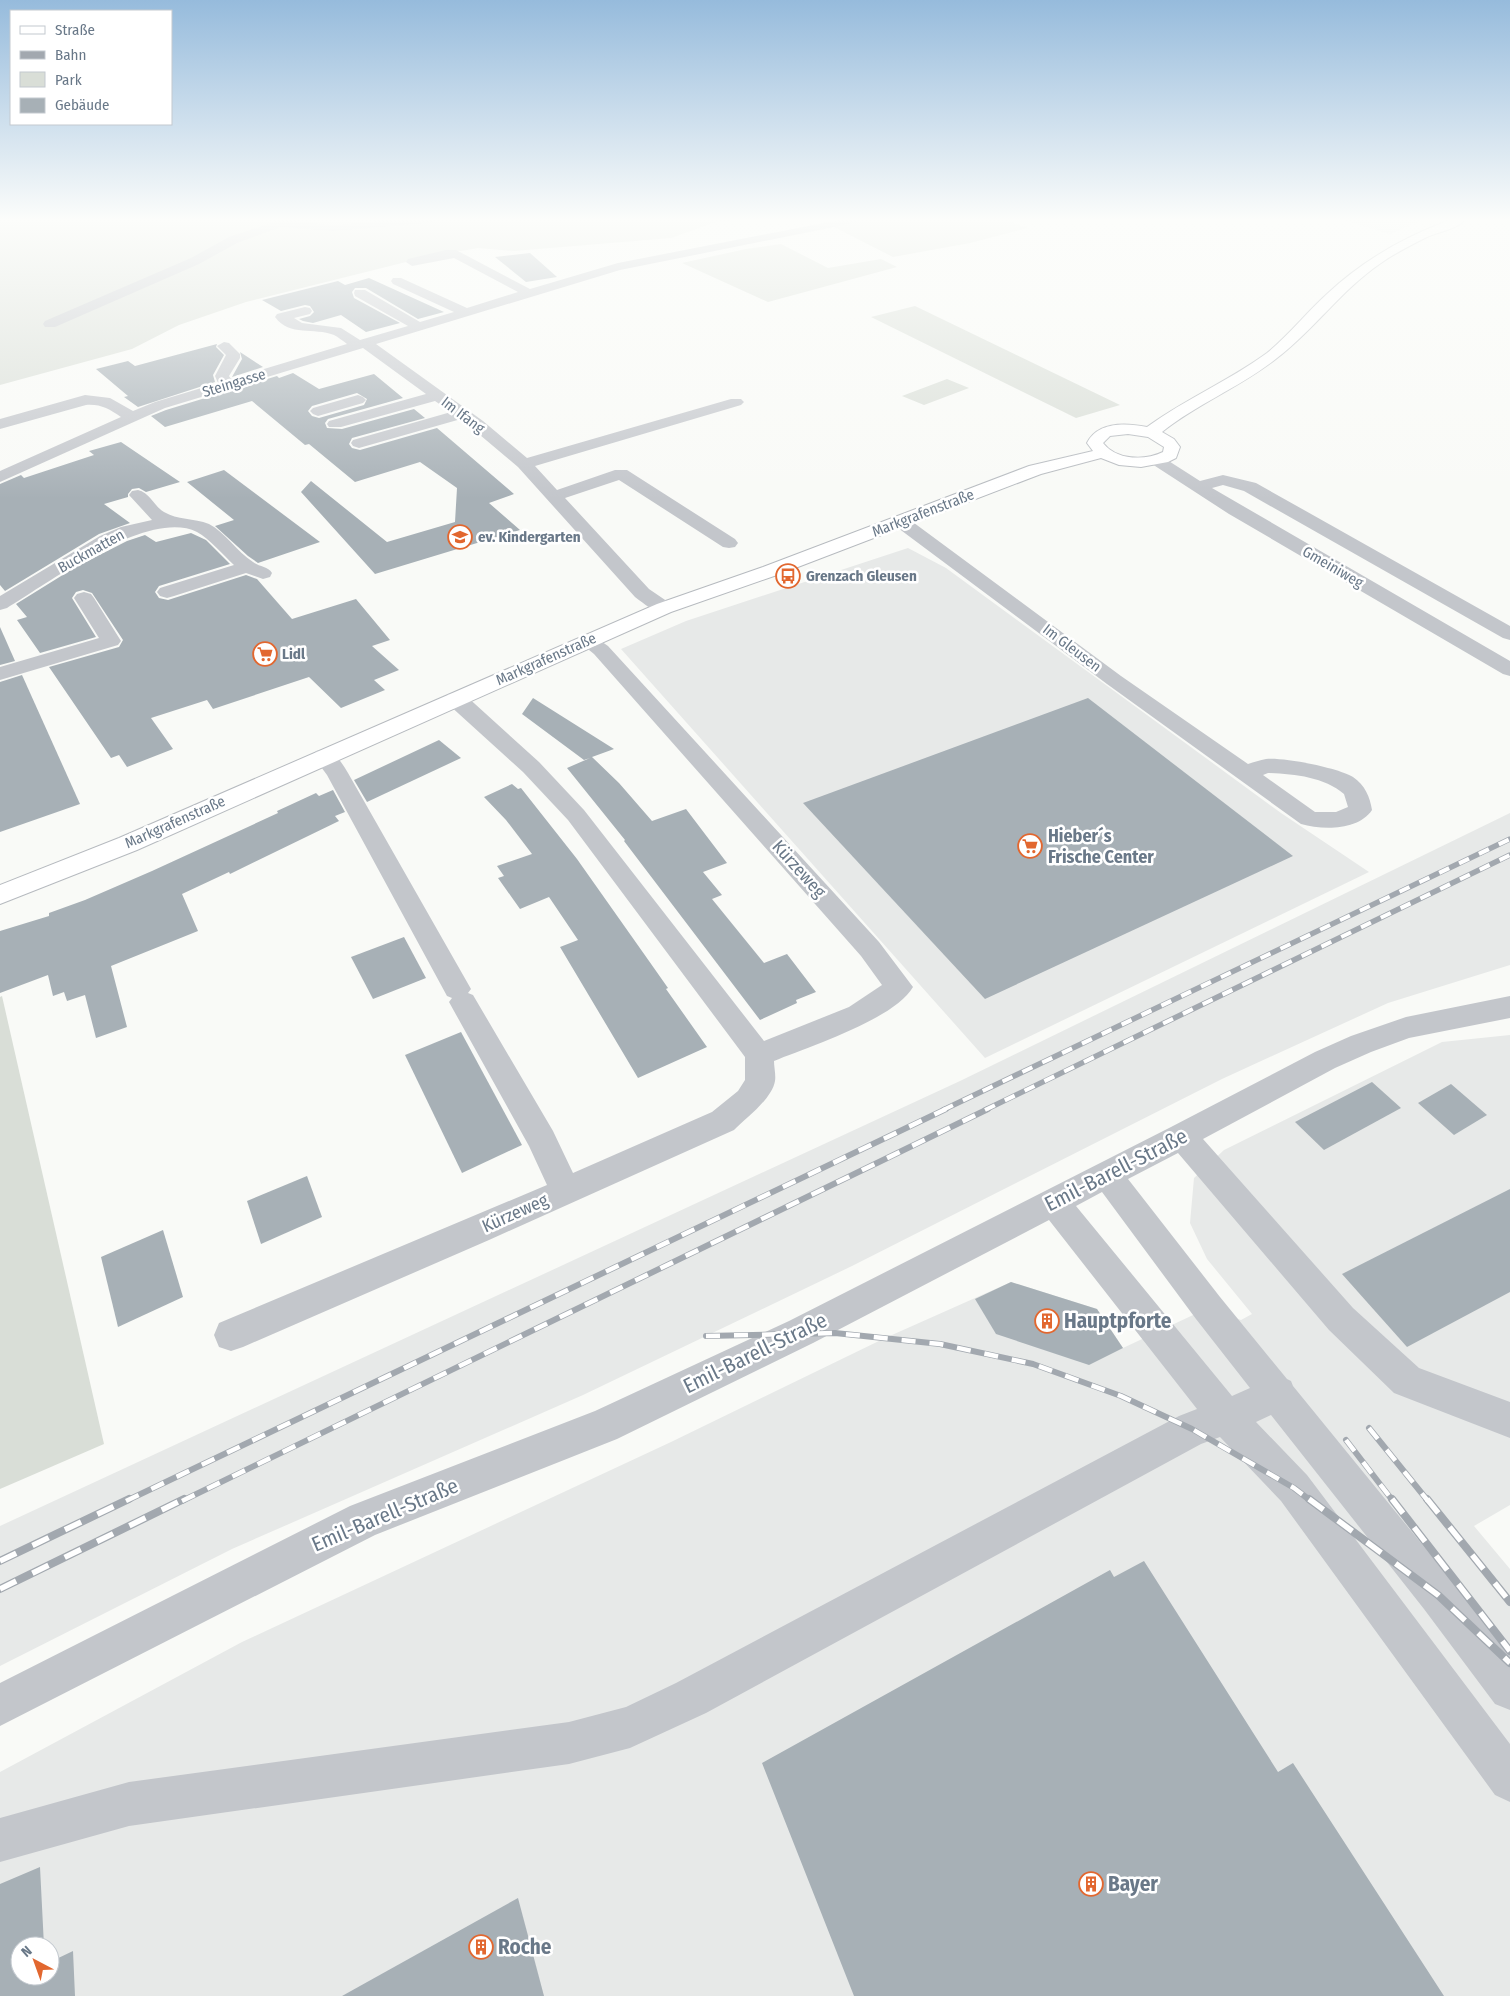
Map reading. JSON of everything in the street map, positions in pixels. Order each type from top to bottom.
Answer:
[{"type":"main road","points":[[1150,432],[1168,418],[1268,358],[1315,313]]},
{"type":"main road","points":[[1123,429],[1150,432],[1165,439],[1172,447],[1170,455],[1158,461],[1129,461],[1103,453],[1095,443],[1101,434],[1123,429]]},
{"type":"main road","name":"Markgrafenstraße","points":[[0,895],[128,844],[324,756],[664,608],[1035,470],[1103,453]]},
{"type":"street","points":[[50,324],[75,313]]},
{"type":"street","name":"Im Ifang","points":[[297,313],[282,317],[299,326],[336,330],[362,344],[463,414],[524,464],[642,593],[664,608]]},
{"type":"street","points":[[396,313],[420,327]]},
{"type":"street","name":"Steingasse","points":[[0,477],[160,405],[462,313]]},
{"type":"street","points":[[224,346],[233,354],[233,358],[222,376],[229,384]]},
{"type":"street","points":[[401,387],[419,382]]},
{"type":"street","points":[[318,411],[373,395]]},
{"type":"street","points":[[335,424],[438,395]]},
{"type":"street","points":[[0,424],[85,400],[98,399],[107,401],[131,417]]},
{"type":"street","points":[[524,464],[736,402]]},
{"type":"street","points":[[359,443],[463,414]]},
{"type":"street","name":"Gmeiniweg","points":[[1158,461],[1235,510],[1510,670]]},
{"type":"street","points":[[554,496],[621,474],[729,543]]},
{"type":"street","points":[[1199,486],[1223,480],[1250,487],[1510,634]]},
{"type":"street","points":[[138,495],[156,515],[168,521]]},
{"type":"street","name":"Buckmatten","points":[[0,604],[106,540],[127,530],[168,521],[195,525],[204,529],[255,570],[167,592]]},
{"type":"street","name":"Im Gleusen","points":[[900,521],[1114,680],[1245,774],[1309,819],[1339,820],[1353,815],[1360,810],[1360,801],[1355,792],[1348,785],[1329,775],[1316,771],[1267,766],[1245,774]]},
{"type":"street","points":[[0,674],[111,641],[84,598]]},
{"type":"street","name":"Kürzeweg","points":[[232,1335],[723,1121],[748,1099],[760,1082],[759,1056],[859,1015],[899,986],[870,949],[762,827],[601,650],[588,640]]},
{"type":"street","points":[[456,699],[531,767],[576,815],[759,1056]]},
{"type":"street","points":[[324,756],[337,773],[542,1140],[566,1191]]},
{"type":"street","name":"Emil-Barell-Straße","points":[[0,1705],[364,1520],[604,1426],[801,1332],[1108,1175],[1325,1060],[1361,1044],[1406,1028],[1510,1007]]},
{"type":"street","points":[[1182,1136],[1341,1319],[1407,1380],[1510,1420]]},
{"type":"street","points":[[1108,1175],[1208,1308],[1278,1393],[1510,1689]]},
{"type":"street","points":[[1053,1202],[1226,1417],[1294,1488],[1510,1780]]},
{"type":"street","points":[[0,1840],[129,1804],[570,1743],[630,1727],[700,1693],[1192,1429],[1226,1417],[1278,1393]]},
{"type":"shaded area","points":[[908,548],[946,568],[1281,813],[1369,872],[985,1058],[621,649],[686,621]]},
{"type":"shaded area","points":[[1510,813],[1510,965],[1388,1003],[1222,1079],[852,1266],[583,1395],[232,1549],[0,1666],[0,1526],[960,1081]]},
{"type":"shaded area","points":[[1510,1035],[1510,1505],[1474,1526],[1510,1569],[1510,1996],[0,1996],[0,1772],[242,1642],[671,1442],[883,1339],[1011,1282],[1097,1309],[1123,1348],[1208,1308],[1241,1320],[1252,1314],[1207,1259],[1190,1223],[1194,1178],[1224,1150],[1442,1042]]},
{"type":"green space","points":[[0,313],[214,313],[179,325],[132,349],[0,385]]},
{"type":"green space","points":[[886,313],[930,313],[1120,405],[1076,418],[871,317]]},
{"type":"green space","points":[[947,379],[969,388],[924,405],[902,396]]},
{"type":"green space","points":[[2,996],[104,1444],[0,1489],[0,997]]},
{"type":"building","points":[[313,313],[382,313],[400,323],[366,332],[341,315],[313,323],[299,319],[310,316]]},
{"type":"building","points":[[408,313],[440,313],[418,319]]},
{"type":"building","points":[[217,344],[216,347],[224,355],[213,375],[215,382],[138,407],[124,397],[128,396],[96,369],[128,361],[135,366]]},
{"type":"building","points":[[240,352],[263,367],[232,377],[242,359]]},
{"type":"building","points":[[293,373],[319,389],[374,374],[403,398],[328,419],[325,423],[327,428],[342,429],[414,409],[425,418],[352,438],[349,444],[352,448],[360,450],[437,428],[514,494],[489,503],[520,530],[375,574],[301,492],[311,481],[387,542],[455,522],[457,488],[420,462],[355,482],[309,444],[305,445],[252,401],[165,427],[151,416],[277,376],[279,378]],"holes":[[[357,393],[367,399],[364,405],[319,418],[312,416],[308,411],[312,406]]]},
{"type":"building","points":[[121,442],[180,482],[146,492],[139,488],[132,489],[128,497],[104,504],[130,523],[99,534],[5,591],[0,585],[0,484],[21,475],[24,478],[94,455],[89,451]]},
{"type":"building","points":[[224,470],[320,542],[258,563],[248,556],[215,526],[234,520],[187,482]]},
{"type":"building","points":[[191,533],[206,540],[230,564],[159,586],[155,592],[159,598],[168,600],[246,575],[257,579],[292,619],[356,599],[390,640],[372,646],[399,670],[374,680],[385,690],[341,708],[309,677],[213,709],[207,700],[151,718],[173,749],[127,767],[119,755],[111,758],[49,667],[119,647],[123,640],[92,593],[83,590],[76,592],[72,598],[96,637],[40,653],[17,620],[27,617],[16,604],[74,568],[127,541],[145,535],[156,542]]},
{"type":"building","points":[[0,627],[15,661],[0,665]]},
{"type":"building","points":[[22,675],[80,804],[0,832],[0,682]]},
{"type":"building","points":[[533,698],[614,749],[592,757],[619,783],[652,821],[686,809],[727,863],[703,872],[722,895],[712,899],[764,963],[787,954],[816,992],[796,1000],[797,1003],[760,1020],[625,840],[567,768],[590,758],[584,760],[522,714]]},
{"type":"building","name":"Hieber´s Frische Center","points":[[1088,698],[1293,856],[985,999],[803,803]]},
{"type":"building","points":[[439,740],[461,758],[367,802],[354,780]]},
{"type":"building","points":[[512,784],[518,789],[521,788],[577,859],[707,1047],[638,1078],[560,947],[578,940],[549,897],[520,909],[498,878],[504,876],[497,866],[532,854],[506,820],[484,797]]},
{"type":"building","points":[[333,790],[345,812],[335,816],[339,821],[230,874],[229,872],[182,894],[198,931],[111,966],[127,1027],[96,1038],[85,995],[67,1001],[64,992],[53,996],[48,975],[0,993],[0,931],[49,916],[49,913],[85,900],[152,871],[278,813],[277,811],[316,793],[319,796]]},
{"type":"building","points":[[404,937],[426,978],[373,999],[351,957]]},
{"type":"building","points":[[461,1032],[522,1145],[462,1173],[405,1055]]},
{"type":"building","points":[[1372,1082],[1401,1108],[1324,1150],[1295,1122]]},
{"type":"building","points":[[1451,1084],[1487,1115],[1454,1135],[1418,1103]]},
{"type":"building","points":[[307,1176],[322,1217],[261,1244],[247,1201]]},
{"type":"building","points":[[1510,1189],[1510,1292],[1407,1347],[1342,1274]]},
{"type":"building","points":[[163,1230],[183,1297],[118,1327],[101,1257]]},
{"type":"building","name":"Hauptpforte","points":[[1011,1282],[1097,1309],[1123,1348],[1089,1365],[996,1334],[975,1299]]},
{"type":"building","name":"Bayer","points":[[1144,1561],[1278,1772],[1293,1763],[1444,1996],[854,1996],[762,1763],[1110,1570],[1114,1577]]},
{"type":"building","points":[[40,1867],[43,1936],[10,1936],[10,1986],[60,1986],[60,1957],[73,1951],[75,1996],[0,1996],[0,1884]]},
{"type":"building","name":"Roche","points":[[518,1898],[544,1996],[342,1996]]},
{"type":"railway","points":[[943,1110],[1510,839]]},
{"type":"railway","points":[[985,1110],[1510,855]]},
{"type":"railway","points":[[126,1501],[946,1109]]},
{"type":"railway","points":[[182,1501],[988,1109]]},
{"type":"railway","points":[[706,1336],[835,1333],[940,1344],[1033,1364],[1121,1396],[1192,1429],[1294,1488],[1311,1501]]},
{"type":"railway","points":[[1369,1428],[1428,1501]]},
{"type":"railway","points":[[1346,1440],[1393,1501]]},
{"type":"railway","points":[[0,1561],[129,1499]]},
{"type":"railway","points":[[0,1589],[184,1499]]},
{"type":"railway","points":[[1309,1499],[1438,1595],[1510,1663]]},
{"type":"railway","points":[[1392,1499],[1510,1651]]},
{"type":"railway","points":[[1427,1499],[1510,1602]]},
{"type":"place","name":"ev. Kindergarten","points":[[460,537]]},
{"type":"place","name":"Grenzach Gleusen","points":[[788,576]]},
{"type":"place","name":"Lidl","points":[[265,654]]},
{"type":"place","name":"Hieber´s Frische Center","points":[[1030,846]]},
{"type":"place","name":"Hauptpforte","points":[[1047,1321]]},
{"type":"place","name":"Bayer","points":[[1091,1884]]},
{"type":"place","name":"Roche","points":[[481,1947]]}]
